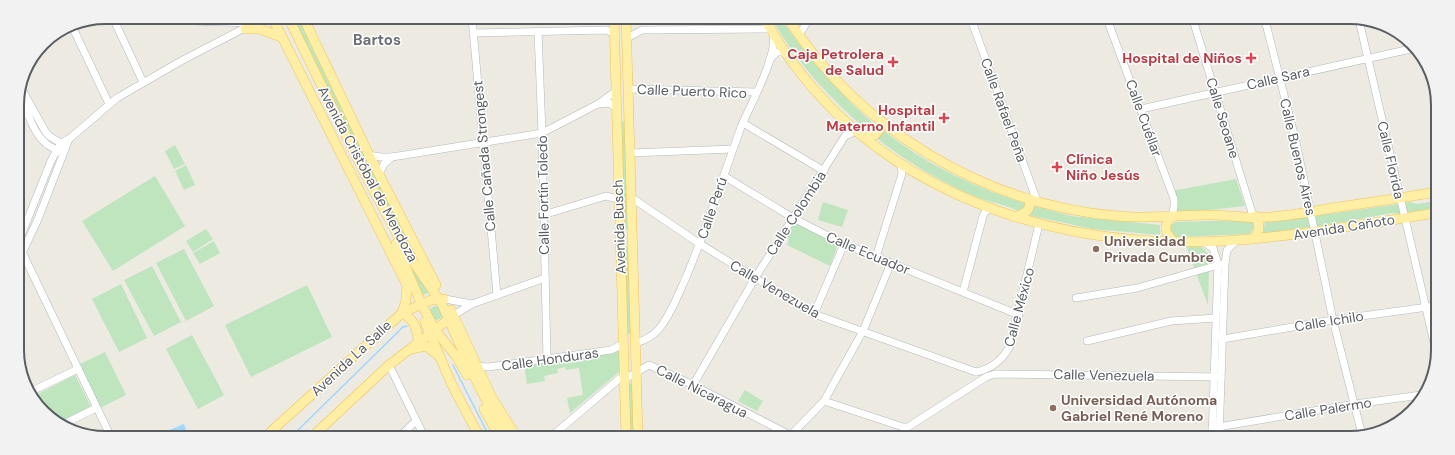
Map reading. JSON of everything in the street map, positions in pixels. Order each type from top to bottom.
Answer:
[{"type":"main road","name":"Avenida Cristóbal de Mendoza","points":[[275,24],[407,285],[419,304],[433,332],[440,357],[477,431]]},
{"type":"main road","name":"Avenida Cristóbal de Mendoza","points":[[285,24],[401,252],[419,304]]},
{"type":"main road","name":"Avenida Cristóbal de Mendoza","points":[[291,24],[365,174],[408,254],[442,299]]},
{"type":"main road","name":"Avenida Cristóbal de Mendoza","points":[[306,24],[369,155],[492,398],[513,431]]},
{"type":"main road","name":"Avenida Busch","points":[[614,24],[622,344],[626,431]]},
{"type":"main road","name":"Avenida Busch","points":[[626,24],[638,431]]},
{"type":"main road","points":[[768,24],[786,52],[826,101],[861,133],[901,164],[953,193],[1014,218],[1039,224],[1098,236],[1174,241]]},
{"type":"main road","points":[[791,24],[839,84],[884,124],[911,144],[956,170],[980,181],[1033,200],[1096,214],[1136,218],[1171,218]]},
{"type":"main road","points":[[245,29],[260,29],[281,37]]},
{"type":"main road","points":[[615,76],[624,79],[628,74]]},
{"type":"main road","points":[[616,90],[622,86],[628,89]]},
{"type":"main road","points":[[616,108],[623,110],[629,105]]},
{"type":"main road","points":[[616,121],[622,118],[629,122]]},
{"type":"main road","points":[[861,133],[874,136],[884,124]]},
{"type":"main road","name":"Avenida Cañoto","points":[[1171,218],[1215,215],[1254,216],[1266,218],[1431,193]]},
{"type":"main road","points":[[1014,218],[1029,210],[1030,203],[1033,200]]},
{"type":"main road","name":"Avenida Cañoto","points":[[1174,241],[1203,242],[1252,239],[1315,232],[1431,214]]},
{"type":"main road","points":[[1252,239],[1259,230],[1259,223],[1254,216]]},
{"type":"main road","points":[[1171,218],[1167,222],[1165,229],[1167,235],[1174,241]]},
{"type":"main road","points":[[619,234],[626,236],[632,233]]},
{"type":"main road","points":[[620,247],[628,244],[633,247]]},
{"type":"main road","points":[[407,285],[406,300],[402,312],[410,317],[414,322],[418,334],[418,342]]},
{"type":"main road","name":"Avenida La Salle","points":[[271,431],[402,312],[419,304],[442,299]]},
{"type":"main road","points":[[318,431],[389,365],[451,317]]},
{"type":"main road","name":"Avenida Cristóbal de Mendoza","points":[[451,317],[470,368],[488,404],[504,431]]},
{"type":"main road","name":"Avenida Cristóbal de Mendoza","points":[[433,332],[462,366],[496,431]]},
{"type":"main road","points":[[622,344],[629,340],[636,343]]},
{"type":"main road","points":[[406,351],[417,347],[426,346],[440,357]]},
{"type":"street","points":[[116,24],[143,82]]},
{"type":"street","points":[[245,29],[252,24]]},
{"type":"street","points":[[24,230],[59,152],[70,139],[109,104],[143,82],[254,24]]},
{"type":"street","name":"Calle Cañada Strongest","points":[[472,24],[497,295]]},
{"type":"street","points":[[799,35],[806,24]]},
{"type":"street","name":"Calle Rafael Peña","points":[[972,24],[1033,200]]},
{"type":"street","name":"Calle Cuéllar","points":[[1109,24],[1174,199],[1171,218]]},
{"type":"street","name":"Calle Seoane","points":[[1194,24],[1254,216]]},
{"type":"street","name":"Calle Buenos Aires","points":[[1266,24],[1311,211],[1333,320],[1361,430]]},
{"type":"street","name":"Calle Florida","points":[[1360,25],[1431,331]]},
{"type":"street","points":[[74,30],[109,104]]},
{"type":"street","points":[[473,33],[538,30],[606,30],[614,33]]},
{"type":"street","name":"Calle Fortín Toledo","points":[[538,30],[547,359]]},
{"type":"street","points":[[627,38],[642,30],[772,32]]},
{"type":"street","name":"Calle Perú","points":[[636,343],[646,340],[661,326],[680,290],[700,244],[733,149],[770,59],[774,45],[772,32]]},
{"type":"street","name":"Calle Sara","points":[[1141,109],[1408,50]]},
{"type":"street","points":[[770,59],[778,52],[786,52]]},
{"type":"street","name":"Calle Puerto Rico","points":[[628,89],[756,92]]},
{"type":"street","points":[[369,155],[380,158],[392,157],[542,133],[598,104],[616,90]]},
{"type":"street","points":[[25,96],[29,108],[31,123],[44,142],[59,152]]},
{"type":"street","points":[[598,104],[610,103],[616,108]]},
{"type":"street","points":[[24,108],[29,108]]},
{"type":"street","points":[[29,108],[49,136],[64,145]]},
{"type":"street","points":[[24,113],[29,108]]},
{"type":"street","points":[[743,123],[824,171]]},
{"type":"street","name":"Calle Colombia","points":[[693,385],[755,278],[845,136],[861,133]]},
{"type":"street","points":[[630,154],[733,149]]},
{"type":"street","points":[[24,251],[59,152]]},
{"type":"street","points":[[379,174],[384,164],[392,157]]},
{"type":"street","points":[[876,257],[902,174],[901,164]]},
{"type":"street","name":"Calle Ecuador","points":[[724,176],[793,218],[844,244],[1019,315]]},
{"type":"street","points":[[543,214],[606,196],[618,199]]},
{"type":"street","name":"Calle Venezuela","points":[[632,198],[700,244],[814,314],[981,373],[1221,377]]},
{"type":"street","points":[[963,292],[983,216],[990,209]]},
{"type":"street","name":"Calle México","points":[[824,401],[903,427],[908,427],[977,382],[981,373],[1006,355],[1010,346],[1019,315],[1039,224]]},
{"type":"street","points":[[1217,395],[1213,377],[1221,264],[1227,250],[1237,240]]},
{"type":"street","points":[[1203,242],[1213,248],[1221,264],[1223,339],[1221,377],[1217,395],[1217,431]]},
{"type":"street","points":[[814,314],[844,244]]},
{"type":"street","points":[[24,256],[108,431]]},
{"type":"street","points":[[795,431],[824,401],[863,331],[891,263]]},
{"type":"street","points":[[1076,298],[1150,285],[1221,264]]},
{"type":"street","points":[[451,317],[472,304],[545,278]]},
{"type":"street","points":[[442,299],[472,304]]},
{"type":"street","name":"Calle Ichilo","points":[[1223,339],[1333,320],[1431,307]]},
{"type":"street","points":[[1087,341],[1171,321],[1216,318]]},
{"type":"street","name":"Calle Honduras","points":[[477,366],[488,368],[611,350],[622,344]]},
{"type":"street","points":[[1214,356],[1222,356]]},
{"type":"street","points":[[389,365],[421,431]]},
{"type":"street","name":"Calle Nicaragua","points":[[636,372],[646,365],[651,365],[693,385],[780,431]]},
{"type":"street","points":[[35,390],[78,369]]},
{"type":"street","points":[[558,431],[619,379],[636,372]]},
{"type":"street","name":"Calle Palermo","points":[[1216,428],[1355,404],[1417,396]]},
{"type":"street","points":[[68,422],[96,408]]},
{"type":"street","points":[[405,431],[416,421]]},
{"type":"green space","points":[[296,24],[302,24],[310,44],[412,249],[415,261],[395,226]]},
{"type":"green space","points":[[775,24],[785,24],[803,49],[827,77],[852,104],[879,128],[869,132],[841,107],[815,80],[792,51]]},
{"type":"green space","points":[[622,121],[625,123],[628,228],[626,230],[623,230],[620,122]]},
{"type":"green space","points":[[883,130],[916,154],[951,174],[1008,198],[1027,204],[1023,214],[1011,208],[974,196],[923,170],[875,137]]},
{"type":"green space","points":[[175,145],[185,164],[174,169],[165,151]]},
{"type":"green space","points":[[186,165],[195,185],[184,190],[175,171]]},
{"type":"green space","points":[[155,176],[185,226],[113,271],[82,221]]},
{"type":"green space","points":[[1236,179],[1245,206],[1174,214],[1172,191]]},
{"type":"green space","points":[[823,202],[848,210],[842,227],[818,220]]},
{"type":"green space","points":[[1410,202],[1417,204],[1431,202],[1431,209],[1406,213],[1404,203]]},
{"type":"green space","points":[[1399,204],[1401,214],[1392,213],[1317,227],[1315,216]]},
{"type":"green space","points":[[1031,205],[1071,216],[1160,225],[1160,235],[1093,229],[1028,215]]},
{"type":"green space","points":[[1308,217],[1310,227],[1263,234],[1265,222]]},
{"type":"green space","points":[[1249,220],[1253,223],[1254,228],[1249,234],[1176,237],[1171,233],[1170,226],[1176,222]]},
{"type":"green space","points":[[795,223],[838,244],[830,266],[787,245],[789,240],[785,237],[792,225]]},
{"type":"green space","points":[[206,229],[213,239],[193,252],[186,241]]},
{"type":"green space","points":[[214,241],[220,253],[200,264],[193,253]]},
{"type":"green space","points":[[1186,245],[1203,248],[1208,254],[1209,263],[1194,268]]},
{"type":"green space","points":[[624,247],[628,247],[631,334],[625,333]]},
{"type":"green space","points":[[184,249],[214,306],[186,321],[156,263]]},
{"type":"green space","points":[[402,251],[430,292],[420,296]]},
{"type":"green space","points":[[152,266],[181,322],[154,336],[124,280]]},
{"type":"green space","points":[[1209,268],[1208,305],[1196,273]]},
{"type":"green space","points":[[121,284],[147,338],[119,352],[92,299]]},
{"type":"green space","points":[[307,285],[332,337],[251,377],[225,325]]},
{"type":"green space","points":[[433,306],[439,306],[443,310],[443,316],[439,320],[433,320],[429,316],[429,310]]},
{"type":"green space","points":[[192,335],[224,395],[198,409],[166,349]]},
{"type":"green space","points":[[619,349],[620,371],[570,413],[567,398],[583,395],[579,368],[566,370],[565,367],[557,369],[558,373],[544,376],[545,381],[527,384],[524,364]]},
{"type":"green space","points":[[105,352],[126,395],[100,408],[80,364]]},
{"type":"green space","points":[[75,375],[91,407],[64,420],[52,411],[37,394]]},
{"type":"green space","points":[[633,383],[634,431],[631,431],[628,384]]},
{"type":"green space","points":[[745,390],[763,401],[757,411],[738,401]]},
{"type":"water","points":[[184,424],[186,431],[167,431]]},
{"type":"waterway","points":[[297,431],[403,327],[407,326]]},
{"type":"waterway","points":[[453,365],[486,431]]},
{"type":"place","name":"Hospital de Niños","points":[[1251,58]]},
{"type":"place","name":"Caja Petrolera de Salud","points":[[893,62]]},
{"type":"place","name":"Hospital Materno Infantil","points":[[944,118]]},
{"type":"place","name":"Clínica Niño Jesús","points":[[1057,167]]},
{"type":"place","name":"Universidad Privada Cumbre","points":[[1096,249]]},
{"type":"place","name":"Universidad Autónoma Gabriel René Moreno","points":[[1053,408]]},
{"type":"district","name":"Bartos","points":[[377,40]]}]
